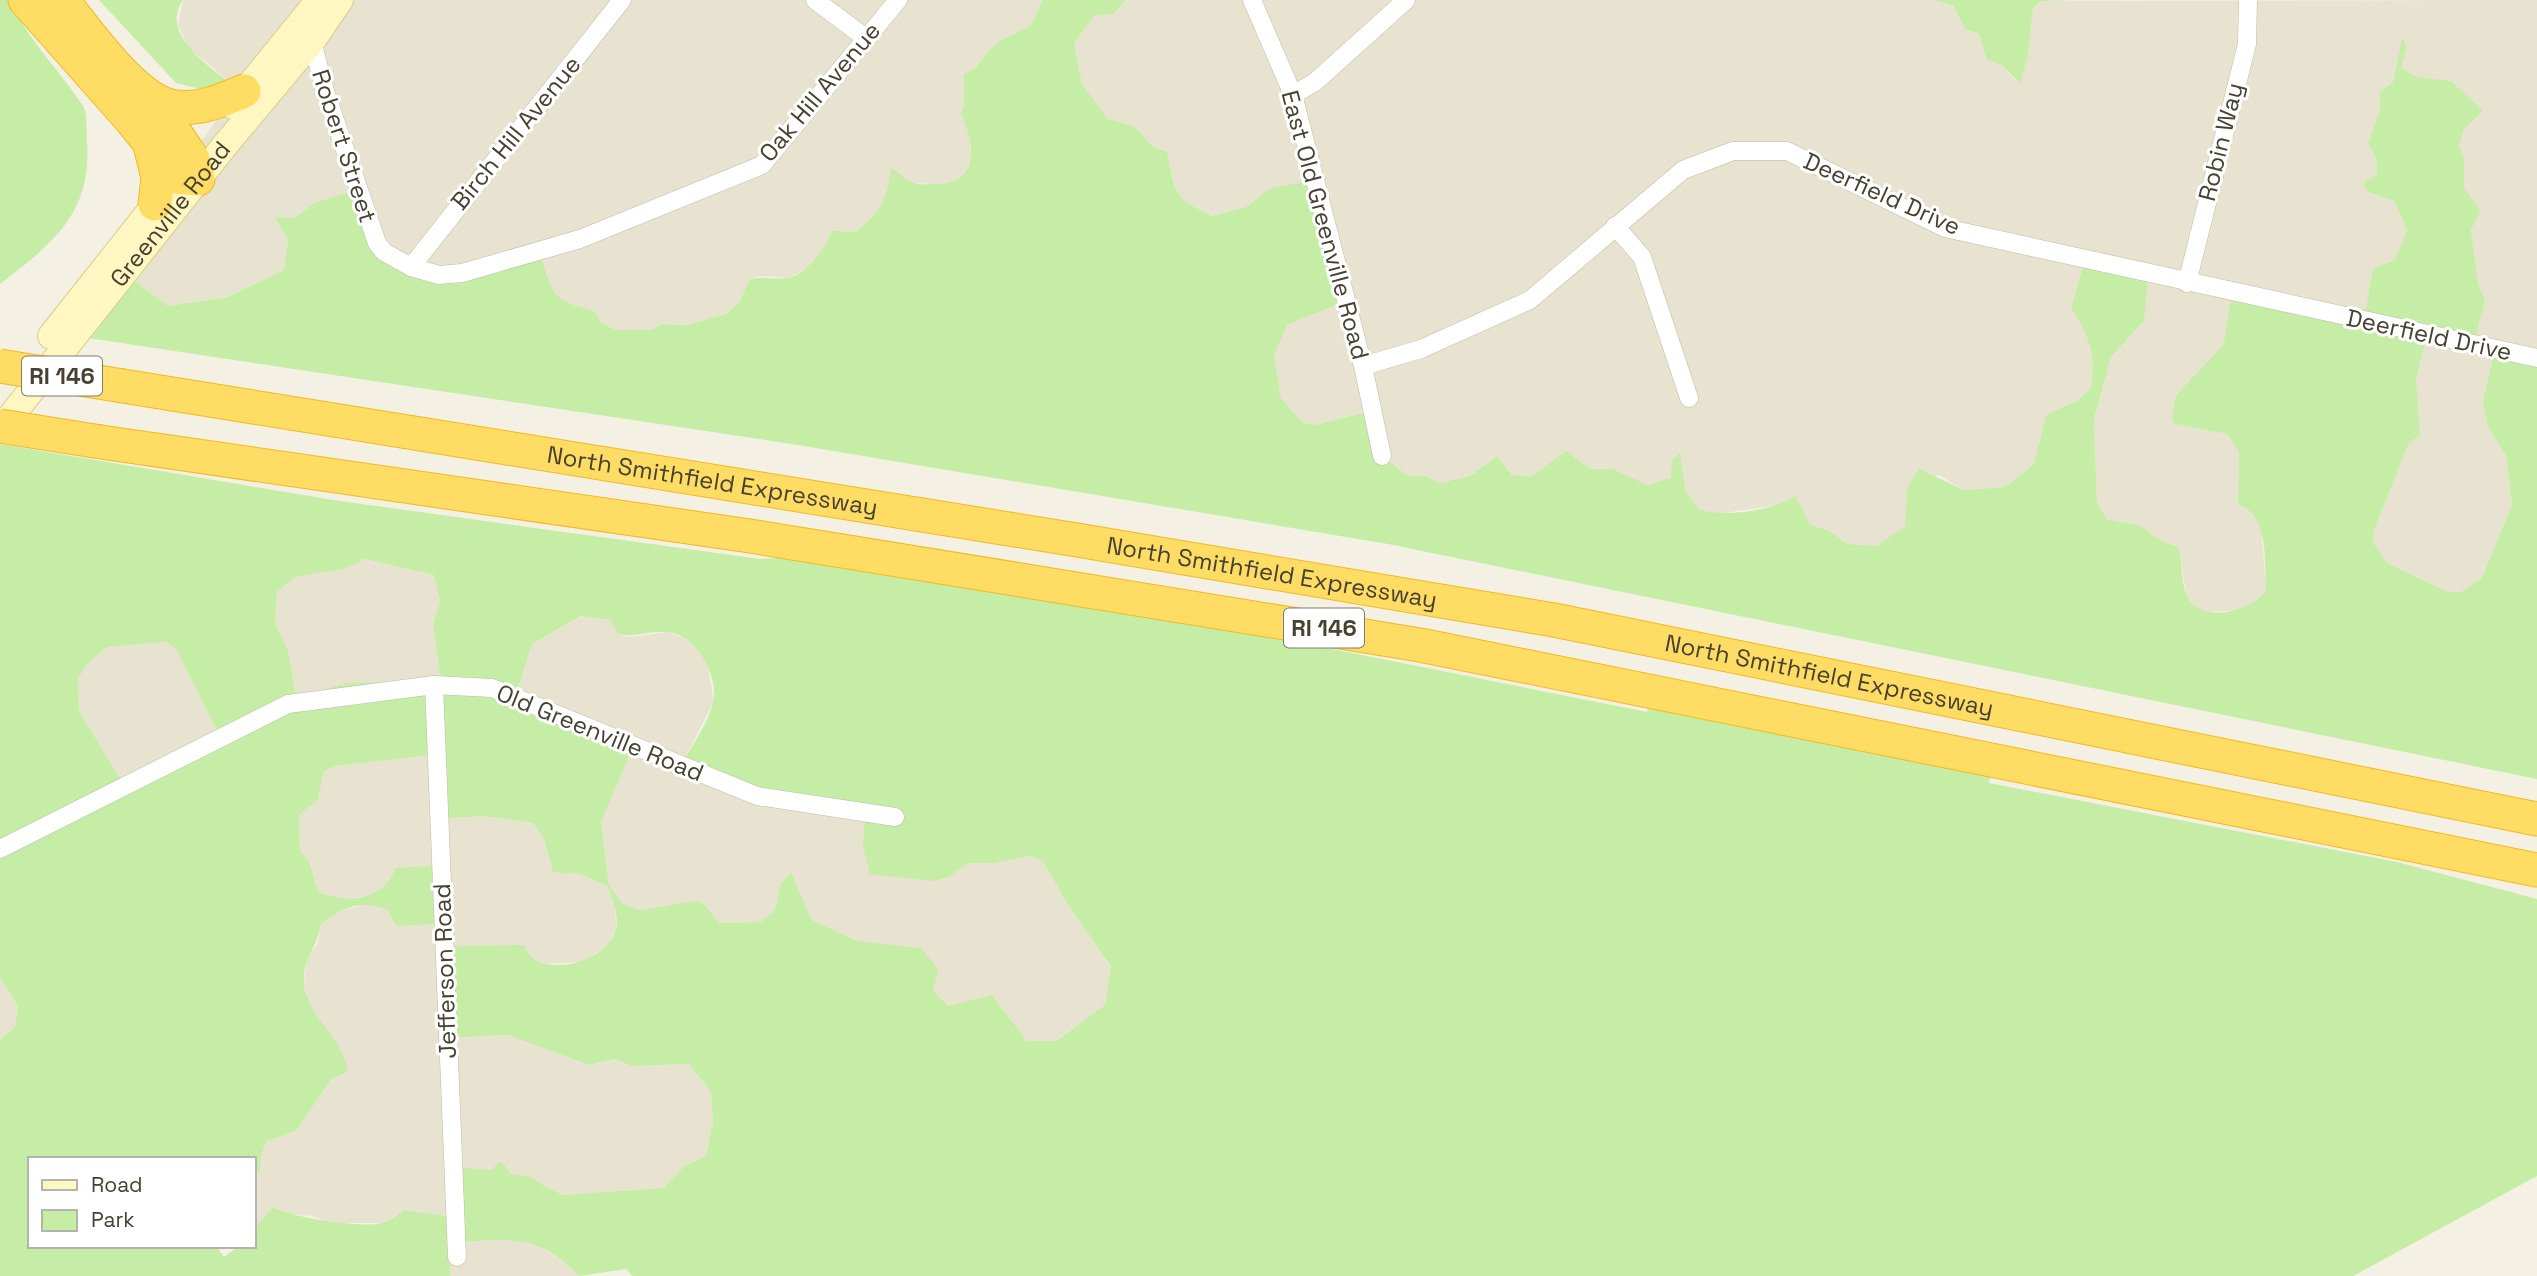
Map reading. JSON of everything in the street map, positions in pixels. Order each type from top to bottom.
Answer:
[{"type":"highway","points":[[25,0],[150,145],[189,172]]},
{"type":"highway","points":[[62,0],[115,63],[151,98],[189,172]]},
{"type":"highway","points":[[151,98],[173,107],[188,107],[212,105],[244,91]]},
{"type":"highway","points":[[150,145],[158,178],[155,204]]},
{"type":"highway","name":"North Smithfield Expressway","points":[[0,366],[1554,620],[2537,819]]},
{"type":"highway","name":"North Smithfield Expressway","points":[[0,428],[750,536],[1395,641],[2537,870]]},
{"type":"main road","name":"Greenville Road","points":[[0,428],[189,172],[244,91],[318,0]]},
{"type":"main road","name":"Greenville Road","points":[[0,401],[155,204],[189,172],[312,41],[340,0]]},
{"type":"street","name":"Birch Hill Avenue","points":[[411,267],[622,0]]},
{"type":"street","points":[[815,0],[867,39]]},
{"type":"street","name":"Oak Hill Avenue","points":[[580,239],[762,165],[898,0]]},
{"type":"street","name":"East Old Greenville Road","points":[[1252,0],[1293,95],[1363,366],[1382,456]]},
{"type":"street","points":[[1293,95],[1315,82],[1406,0]]},
{"type":"street","name":"Robin Way","points":[[2187,283],[2247,44],[2248,0]]},
{"type":"street","name":"Robert Street","points":[[312,41],[370,230],[384,252],[411,267],[439,275],[462,273],[580,239]]},
{"type":"street","name":"Deerfield Drive","points":[[1363,366],[1421,349],[1530,300],[1683,170],[1733,151],[1787,151],[1945,228],[2537,358]]},
{"type":"street","points":[[1615,226],[1642,257],[1689,398]]},
{"type":"street","name":"Old Greenville Road","points":[[0,849],[288,704],[435,685],[492,688],[757,796],[895,817]]},
{"type":"street","name":"Jefferson Road","points":[[435,685],[457,1257]]},
{"type":"shaded area","points":[[183,0],[1043,0],[1031,25],[995,44],[975,68],[964,74],[964,104],[961,113],[969,130],[971,158],[964,177],[952,185],[914,183],[888,196],[874,217],[856,232],[827,244],[809,268],[788,278],[760,276],[749,280],[739,303],[726,314],[686,325],[661,324],[652,330],[616,330],[602,323],[594,311],[564,304],[552,290],[540,252],[475,268],[427,270],[314,203],[294,218],[276,217],[288,240],[284,270],[226,297],[167,306],[132,279],[194,152],[238,89],[188,47],[178,25]]},
{"type":"shaded area","points":[[1126,0],[1933,0],[1954,6],[1965,29],[1979,34],[1987,60],[2002,65],[2016,82],[2028,54],[2033,9],[2041,1],[2537,0],[2537,356],[2488,427],[2506,456],[2512,505],[2482,579],[2461,592],[2448,592],[2387,563],[2373,542],[2374,530],[2409,443],[2419,435],[2416,379],[2427,336],[2485,300],[2478,284],[2471,230],[2481,211],[2464,188],[2464,158],[2459,146],[2464,129],[2451,81],[2417,77],[2401,68],[2407,47],[2402,39],[2393,82],[2380,92],[2380,110],[2368,144],[2376,157],[2377,174],[2368,192],[2394,201],[2407,230],[2395,260],[2364,320],[2224,344],[2176,395],[2175,424],[2227,434],[2239,452],[2238,503],[2250,508],[2261,525],[2266,591],[2244,610],[2207,612],[2195,608],[2186,594],[2179,547],[2163,542],[2139,525],[2108,520],[2097,504],[2094,419],[2111,357],[2144,321],[2071,309],[2087,331],[2094,372],[2091,389],[2076,401],[2046,415],[2034,464],[2005,487],[1964,490],[1939,475],[1907,488],[1905,526],[1877,547],[1847,544],[1828,530],[1810,525],[1796,496],[1779,505],[1716,514],[1700,510],[1686,492],[1680,454],[1672,460],[1672,478],[1646,485],[1613,469],[1591,469],[1566,451],[1532,476],[1512,475],[1497,456],[1470,476],[1440,483],[1425,476],[1408,476],[1384,457],[1371,411],[1315,425],[1302,422],[1281,398],[1274,356],[1286,325],[1271,188],[1246,207],[1212,216],[1183,202],[1175,189],[1167,152],[1153,147],[1134,126],[1108,119],[1082,84],[1074,43],[1095,15],[1113,14]]},
{"type":"shaded area","points":[[363,559],[434,575],[440,601],[433,624],[441,681],[296,697],[288,651],[275,623],[277,592],[295,577],[348,568]]},
{"type":"shaded area","points":[[582,616],[610,620],[618,634],[629,637],[668,632],[684,638],[706,657],[714,701],[683,762],[865,810],[949,877],[968,863],[995,863],[1030,856],[1043,861],[1066,902],[1111,968],[1106,1005],[1055,1041],[1027,1041],[992,995],[950,1006],[933,991],[921,948],[857,941],[812,920],[780,885],[775,910],[761,922],[719,923],[704,904],[695,901],[639,910],[623,904],[609,885],[601,823],[633,747],[517,692],[532,644]]},
{"type":"shaded area","points":[[167,642],[176,648],[217,731],[121,780],[79,711],[78,679],[87,664],[107,647]]},
{"type":"shaded area","points":[[430,755],[438,819],[482,816],[533,823],[544,839],[553,872],[580,874],[607,886],[615,902],[616,929],[608,945],[583,962],[545,964],[531,957],[446,1038],[508,1035],[589,1065],[615,1059],[632,1066],[689,1064],[711,1092],[713,1122],[706,1156],[684,1166],[665,1188],[563,1195],[532,1177],[448,1166],[446,1216],[404,1210],[384,1223],[329,1223],[313,1216],[284,1214],[273,1207],[256,1227],[256,1174],[260,1171],[261,1156],[267,1141],[296,1131],[332,1078],[342,1052],[308,1004],[304,979],[308,956],[318,944],[321,924],[339,911],[371,903],[388,910],[391,880],[374,895],[338,900],[318,892],[309,861],[300,851],[299,815],[318,800],[324,771],[335,766]]},
{"type":"shaded area","points":[[0,977],[18,1006],[15,1027],[0,1040]]},
{"type":"shaded area","points":[[512,1238],[540,1247],[567,1262],[579,1276],[450,1276],[452,1243]]},
{"type":"green space","points":[[0,0],[10,0],[26,29],[85,109],[87,167],[83,189],[65,225],[36,255],[0,284]]},
{"type":"green space","points":[[99,0],[183,0],[177,13],[183,39],[204,62],[238,89],[236,98],[176,83]]},
{"type":"green space","points":[[1043,0],[1126,0],[1113,14],[1095,15],[1074,43],[1082,84],[1108,119],[1134,126],[1153,147],[1167,152],[1175,186],[1189,204],[1212,216],[1246,207],[1271,188],[1317,180],[1345,301],[1287,325],[1274,356],[1281,398],[1302,422],[1315,425],[1371,411],[1384,457],[1408,476],[1425,476],[1440,483],[1470,476],[1497,456],[1512,475],[1532,476],[1566,451],[1591,469],[1613,469],[1647,485],[1671,478],[1672,460],[1680,453],[1686,492],[1700,510],[1736,513],[1774,506],[1796,496],[1810,525],[1828,530],[1847,544],[1877,546],[1905,526],[1907,488],[1919,469],[1964,490],[2005,487],[2034,464],[2046,415],[2076,401],[2091,389],[2093,367],[2090,347],[2083,328],[2071,309],[2085,260],[2148,273],[2144,321],[2111,357],[2094,419],[2097,504],[2108,520],[2139,525],[2163,542],[2179,547],[2187,596],[2194,605],[2214,613],[2238,609],[2259,598],[2266,590],[2263,541],[2256,518],[2238,504],[2239,452],[2227,434],[2175,424],[2172,420],[2176,395],[2224,344],[2231,298],[2364,320],[2373,269],[2395,260],[2407,230],[2394,201],[2368,192],[2363,184],[2377,173],[2376,157],[2368,144],[2380,110],[2380,92],[2393,82],[2402,38],[2407,47],[2401,68],[2417,77],[2451,81],[2483,111],[2464,129],[2459,146],[2464,158],[2464,188],[2481,211],[2471,230],[2478,284],[2485,300],[2474,342],[2427,336],[2416,379],[2420,435],[2409,443],[2374,530],[2373,542],[2387,563],[2448,592],[2461,592],[2482,578],[2512,505],[2506,456],[2488,427],[2483,402],[2495,349],[2537,356],[2537,779],[1388,544],[792,444],[88,338],[132,279],[168,306],[227,297],[284,270],[288,240],[275,217],[294,218],[314,203],[356,190],[381,246],[427,270],[540,252],[555,293],[569,303],[594,311],[602,323],[616,330],[652,330],[661,324],[686,325],[726,314],[739,303],[749,280],[794,276],[814,260],[832,231],[856,232],[865,225],[882,204],[891,167],[915,184],[950,182],[960,178],[967,170],[971,149],[961,113],[964,104],[964,74],[975,68],[995,44],[1031,25]]},
{"type":"green space","points":[[1933,0],[2079,0],[2041,1],[2033,9],[2028,54],[2020,84],[2002,65],[1987,60],[1979,34],[1965,29],[1954,6]]},
{"type":"green space","points":[[0,444],[333,500],[760,559],[793,557],[1287,640],[1647,712],[1650,698],[1992,771],[1989,783],[2397,862],[2537,899],[2537,1176],[2353,1276],[633,1276],[626,1269],[579,1276],[550,1252],[535,1245],[489,1240],[452,1243],[450,1276],[0,1276],[0,1040],[15,1027],[18,1006],[0,977]],"holes":[[[364,559],[434,575],[440,601],[433,624],[441,681],[347,683],[296,697],[288,651],[275,623],[277,592],[295,577],[348,568]],[[581,616],[610,620],[618,634],[667,632],[678,635],[696,648],[704,658],[713,681],[713,703],[708,718],[683,762],[757,795],[865,816],[863,847],[870,874],[933,881],[949,877],[968,863],[995,863],[1030,856],[1043,861],[1066,902],[1111,967],[1105,1005],[1056,1041],[1027,1041],[992,995],[949,1006],[933,991],[938,969],[921,948],[857,941],[812,920],[791,873],[780,885],[775,910],[761,922],[719,923],[704,904],[695,901],[640,910],[623,904],[609,885],[601,823],[633,747],[517,692],[532,644]],[[167,642],[176,649],[217,731],[121,780],[79,711],[78,679],[87,664],[107,647]],[[430,755],[438,819],[482,816],[533,823],[544,839],[553,872],[580,874],[607,886],[617,924],[611,939],[603,948],[593,956],[568,964],[543,963],[532,957],[524,945],[441,946],[446,1038],[508,1035],[589,1065],[615,1059],[632,1066],[689,1064],[711,1092],[713,1122],[706,1156],[684,1166],[664,1188],[563,1195],[532,1177],[511,1174],[501,1161],[491,1170],[447,1166],[446,1216],[404,1210],[385,1222],[362,1224],[310,1218],[273,1207],[256,1227],[256,1248],[236,1248],[224,1257],[217,1248],[28,1248],[28,1157],[256,1157],[256,1174],[260,1171],[261,1156],[267,1141],[296,1131],[332,1078],[348,1072],[342,1053],[313,1009],[305,991],[304,973],[321,924],[345,909],[361,905],[388,910],[396,926],[434,924],[438,918],[435,866],[396,868],[382,887],[363,897],[341,898],[318,892],[309,861],[300,851],[299,815],[318,800],[324,771],[335,766]]]}]
